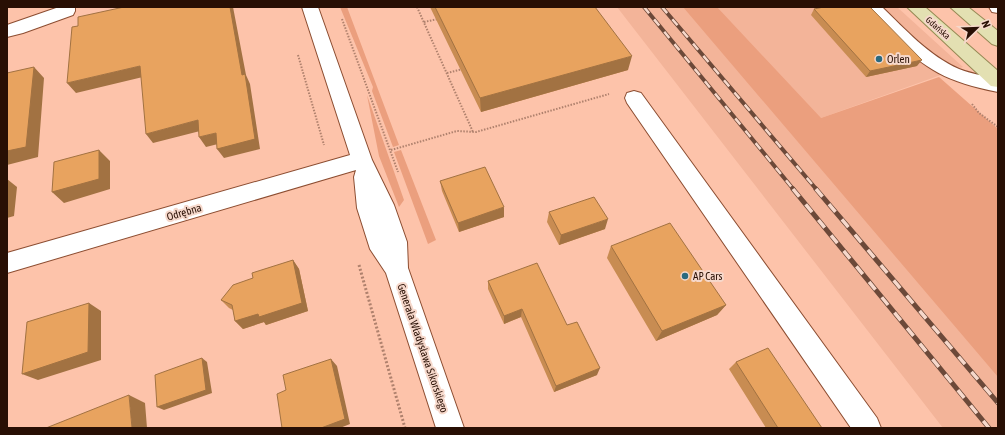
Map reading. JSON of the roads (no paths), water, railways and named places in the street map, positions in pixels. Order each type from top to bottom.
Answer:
[{"type":"main road","name":"Gdańska","points":[[915,7],[998,81]]},
{"type":"main road","points":[[958,7],[998,40]]},
{"type":"street","name":"Generała Władysława Sikorskiego","points":[[310,7],[362,160],[369,213],[381,248],[396,268],[450,428]]},
{"type":"street","points":[[872,7],[917,50],[942,68],[964,78],[998,85]]},
{"type":"street","points":[[7,31],[72,8]]},
{"type":"street","points":[[634,98],[867,428]]},
{"type":"street","name":"Odrębna","points":[[7,263],[362,160]]},
{"type":"railway","points":[[644,7],[794,190]]},
{"type":"railway","points":[[662,7],[817,190]]},
{"type":"railway","points":[[793,189],[989,428]]},
{"type":"railway","points":[[816,189],[998,403]]},
{"type":"place","name":"Orlen","points":[[879,59]]},
{"type":"place","name":"AP Cars","points":[[685,276]]}]
